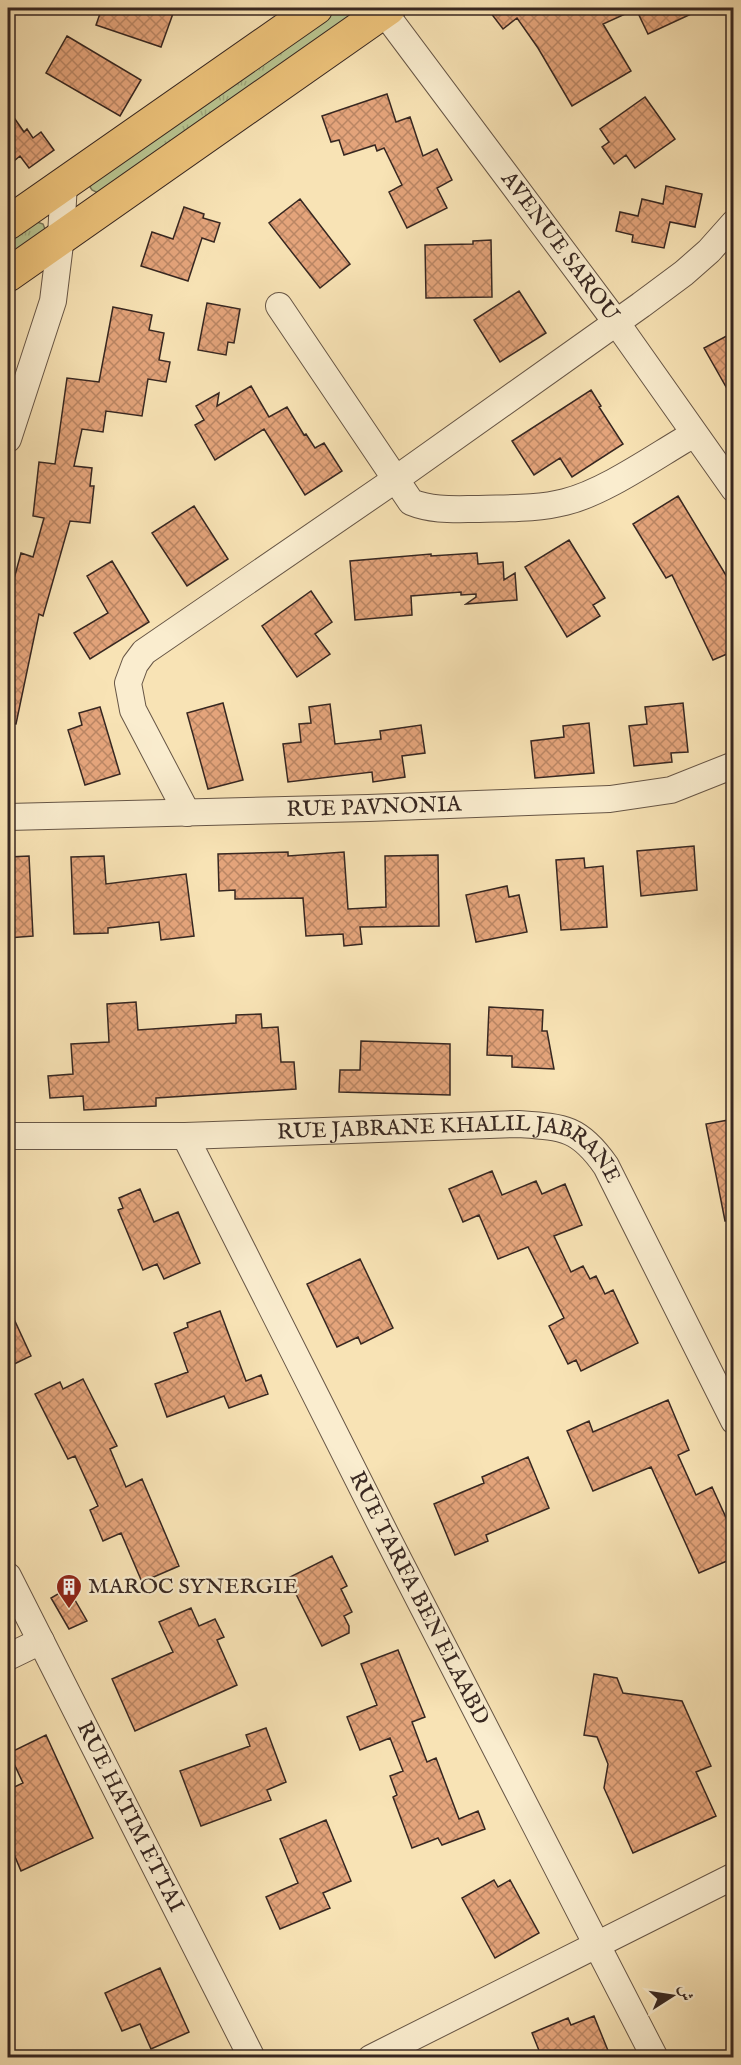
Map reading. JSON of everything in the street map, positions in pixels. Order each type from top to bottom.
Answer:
[{"type":"main road","points":[[8,223],[316,8]]},
{"type":"main road","points":[[8,275],[384,9]]},
{"type":"street","name":"AVENUE SAROU","points":[[384,9],[616,322],[734,489]]},
{"type":"street","points":[[8,438],[53,301],[61,237],[64,183]]},
{"type":"street","points":[[187,813],[133,710],[128,683],[135,664],[144,652],[396,479],[684,273],[709,251],[734,223]]},
{"type":"street","points":[[279,306],[411,502],[429,508],[542,506],[564,502],[597,490],[694,434]]},
{"type":"street","name":"RUE PAVNONIA","points":[[8,817],[610,799],[671,790],[734,765]]},
{"type":"street","name":"RUE JABRANE KHALIL JABRANE","points":[[8,1136],[185,1136],[518,1124],[550,1126],[577,1134],[591,1146],[606,1166],[734,1421]]},
{"type":"street","name":"RUE TARFA BEN ELAABD","points":[[185,1136],[388,1539],[656,2058]]},
{"type":"street","name":"RUE HATIM ETTAI","points":[[8,1576],[252,2058]]},
{"type":"street","points":[[8,1658],[41,1641]]},
{"type":"street","points":[[371,2058],[734,1876]]},
{"type":"green space","points":[[339,8],[360,8],[98,193],[92,190],[90,187],[94,180]]},
{"type":"green space","points":[[37,222],[43,224],[44,233],[8,259],[8,241]]},
{"type":"building","points":[[102,8],[175,8],[161,47],[96,25]]},
{"type":"building","points":[[487,8],[704,8],[648,34],[636,9],[603,24],[631,71],[572,106],[538,48],[517,18],[503,29]]},
{"type":"building","points":[[67,36],[141,80],[120,116],[46,73]]},
{"type":"building","points":[[387,94],[396,122],[410,117],[423,156],[437,149],[452,180],[437,188],[447,208],[407,228],[389,192],[402,185],[384,148],[377,151],[375,145],[344,155],[339,140],[331,142],[322,116]]},
{"type":"building","points":[[645,97],[675,139],[635,168],[626,155],[614,164],[602,147],[609,142],[600,129]]},
{"type":"building","points":[[8,109],[24,132],[27,129],[33,138],[41,132],[54,150],[29,168],[20,156],[8,166]]},
{"type":"building","points":[[666,186],[702,194],[695,227],[670,222],[664,248],[632,242],[633,235],[616,231],[620,212],[638,216],[642,199],[663,204]]},
{"type":"building","points":[[300,199],[350,264],[320,288],[269,223]]},
{"type":"building","points":[[184,207],[204,214],[203,218],[220,223],[214,242],[202,238],[188,281],[141,266],[152,232],[173,239]]},
{"type":"building","points":[[491,240],[492,297],[426,298],[425,245],[473,244],[473,241]]},
{"type":"building","points":[[519,291],[546,333],[500,362],[474,320]]},
{"type":"building","points":[[207,303],[240,309],[234,343],[228,342],[226,355],[198,350]]},
{"type":"building","points":[[113,307],[152,315],[149,330],[164,333],[159,360],[170,362],[166,382],[148,379],[142,416],[106,411],[103,432],[82,429],[74,466],[92,468],[90,486],[94,486],[90,523],[70,521],[43,616],[39,614],[16,724],[8,723],[8,601],[21,553],[33,557],[44,518],[33,516],[39,462],[55,464],[67,378],[99,382]]},
{"type":"building","points":[[734,332],[734,401],[704,348]]},
{"type":"building","points":[[251,386],[269,417],[287,407],[315,448],[324,443],[342,471],[305,495],[264,429],[215,460],[195,425],[204,420],[196,406],[219,393],[217,406]]},
{"type":"building","points":[[591,390],[623,444],[572,477],[560,458],[534,475],[512,441]]},
{"type":"building","points":[[678,496],[727,577],[734,573],[734,651],[713,660],[672,575],[666,578],[633,524]]},
{"type":"building","points":[[194,506],[228,559],[187,586],[152,533]]},
{"type":"building","points":[[569,540],[605,598],[593,605],[600,616],[567,637],[525,567]]},
{"type":"building","points":[[477,553],[478,564],[503,562],[504,580],[515,573],[517,600],[466,604],[476,597],[476,594],[461,595],[461,592],[411,596],[412,615],[355,620],[350,561],[431,554],[431,556]]},
{"type":"building","points":[[112,561],[149,622],[90,659],[74,633],[108,613],[87,576]]},
{"type":"building","points":[[311,591],[332,622],[315,634],[330,654],[297,677],[262,626]]},
{"type":"building","points":[[223,703],[243,780],[208,789],[187,713]]},
{"type":"building","points":[[683,703],[688,752],[671,753],[672,762],[634,766],[629,726],[647,724],[645,707]]},
{"type":"building","points":[[330,704],[335,744],[381,739],[380,731],[421,725],[425,753],[402,756],[405,777],[373,782],[372,772],[288,782],[283,744],[301,742],[299,724],[311,723],[309,707]]},
{"type":"building","points":[[100,707],[120,774],[85,785],[68,730],[82,725],[79,713]]},
{"type":"building","points":[[589,723],[594,773],[535,778],[531,741],[564,737],[563,726]]},
{"type":"building","points":[[694,846],[697,890],[641,896],[637,851]]},
{"type":"building","points":[[288,852],[288,856],[344,852],[348,909],[386,907],[385,856],[438,855],[439,926],[360,927],[362,944],[344,946],[343,934],[306,936],[303,898],[235,899],[235,890],[219,891],[218,854]]},
{"type":"building","points":[[29,856],[33,936],[8,938],[8,857]]},
{"type":"building","points":[[104,856],[106,884],[186,874],[194,936],[161,940],[159,922],[108,928],[108,933],[74,934],[71,857]]},
{"type":"building","points":[[584,858],[585,868],[603,866],[607,927],[561,930],[556,860]]},
{"type":"building","points":[[507,886],[509,897],[519,895],[527,932],[476,942],[466,895]]},
{"type":"building","points":[[136,1002],[138,1030],[236,1023],[236,1015],[261,1014],[262,1028],[278,1027],[281,1062],[294,1062],[296,1089],[156,1098],[156,1106],[84,1110],[83,1096],[50,1098],[48,1076],[73,1074],[71,1044],[109,1042],[107,1004]]},
{"type":"building","points":[[489,1007],[543,1010],[542,1031],[547,1031],[554,1069],[512,1067],[512,1056],[487,1055]]},
{"type":"building","points":[[361,1041],[450,1044],[450,1095],[339,1092],[340,1070],[360,1070]]},
{"type":"building","points":[[734,1119],[734,1220],[725,1221],[706,1124]]},
{"type":"building","points":[[492,1171],[502,1195],[536,1181],[542,1194],[565,1184],[582,1225],[554,1236],[571,1272],[583,1266],[590,1279],[596,1276],[605,1294],[613,1290],[638,1343],[581,1371],[576,1360],[568,1364],[549,1326],[564,1318],[528,1247],[498,1259],[479,1215],[463,1222],[449,1189]]},
{"type":"building","points":[[140,1189],[154,1222],[178,1212],[200,1263],[164,1279],[157,1264],[143,1270],[118,1210],[123,1208],[119,1198]]},
{"type":"building","points":[[360,1259],[393,1328],[361,1344],[358,1337],[337,1347],[307,1284]]},
{"type":"building","points":[[8,1306],[31,1356],[8,1367]]},
{"type":"building","points":[[220,1311],[246,1381],[261,1375],[268,1394],[229,1408],[224,1396],[167,1417],[155,1384],[188,1372],[174,1333],[188,1327],[187,1323]]},
{"type":"building","points":[[83,1379],[117,1446],[110,1449],[126,1487],[142,1479],[179,1566],[142,1582],[121,1533],[103,1541],[90,1510],[98,1506],[75,1456],[68,1459],[35,1394],[60,1382],[63,1389]]},
{"type":"building","points":[[668,1400],[689,1450],[678,1455],[696,1495],[712,1487],[734,1535],[734,1558],[699,1573],[651,1467],[593,1491],[567,1431],[589,1421],[593,1432]]},
{"type":"building","points":[[528,1457],[549,1508],[486,1535],[488,1541],[455,1555],[434,1504],[484,1483],[482,1477]]},
{"type":"building","points":[[332,1556],[347,1586],[341,1589],[352,1612],[344,1616],[349,1626],[349,1633],[322,1646],[288,1578]]},
{"type":"building","name":"MAROC SYNERGIE","points":[[68,1588],[87,1621],[69,1629],[51,1598]]},
{"type":"building","points":[[191,1608],[199,1626],[215,1619],[224,1637],[217,1640],[237,1685],[135,1731],[112,1679],[173,1652],[159,1622]]},
{"type":"building","points":[[398,1650],[425,1717],[412,1722],[427,1762],[436,1758],[459,1819],[478,1811],[485,1829],[442,1845],[438,1838],[412,1848],[393,1797],[397,1795],[390,1776],[403,1771],[390,1738],[360,1750],[347,1717],[377,1705],[361,1664]]},
{"type":"building","points":[[594,1674],[617,1678],[623,1693],[682,1701],[711,1766],[696,1772],[716,1816],[633,1853],[604,1788],[608,1764],[597,1737],[584,1735]]},
{"type":"building","points":[[266,1728],[286,1782],[267,1790],[271,1800],[201,1826],[180,1771],[250,1746],[246,1735]]},
{"type":"building","points":[[46,1735],[93,1838],[21,1871],[8,1840],[8,1790],[23,1783],[9,1753]]},
{"type":"building","points":[[326,1820],[351,1881],[323,1893],[330,1908],[280,1929],[266,1897],[298,1883],[280,1839]]},
{"type":"building","points":[[494,1880],[498,1887],[510,1880],[539,1933],[495,1958],[462,1898]]},
{"type":"building","points":[[160,1968],[189,2032],[151,2049],[140,2024],[122,2031],[105,1993]]},
{"type":"building","points":[[594,2016],[611,2058],[542,2058],[532,2033],[568,2018],[571,2025]]},
{"type":"place","name":"MAROC SYNERGIE","points":[[69,1610]]}]
